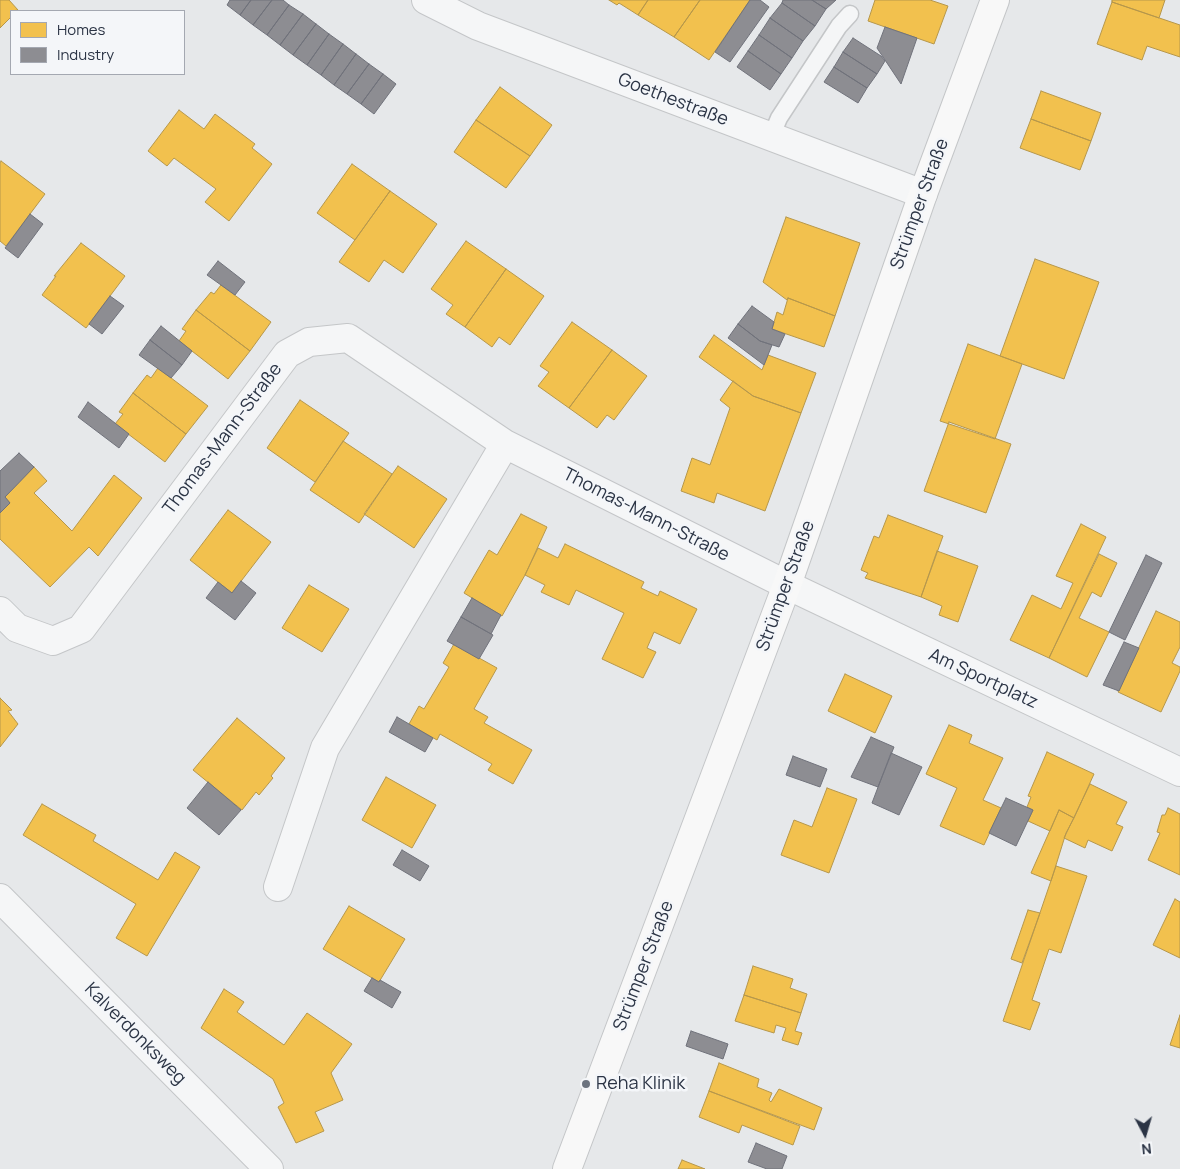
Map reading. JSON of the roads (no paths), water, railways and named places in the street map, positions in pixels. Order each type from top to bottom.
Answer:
[{"type":"main road","name":"Strümper Straße","points":[[568,1169],[787,586],[923,194],[995,0]]},
{"type":"street","name":"Goethestraße","points":[[426,0],[478,26],[923,194]]},
{"type":"street","name":"Thomas-Mann-Straße","points":[[0,611],[17,628],[53,640],[82,629],[286,354],[309,342],[348,338],[505,444],[787,586]]},
{"type":"street","points":[[278,887],[325,748],[505,444]]},
{"type":"street","name":"Am Sportplatz","points":[[787,586],[1180,772]]},
{"type":"street","name":"Kalverdonksweg","points":[[0,898],[270,1169]]},
{"type":"lane","points":[[772,137],[779,118],[839,26],[850,14]]},
{"type":"place","name":"Reha Klinik","points":[[586,1084]]}]
